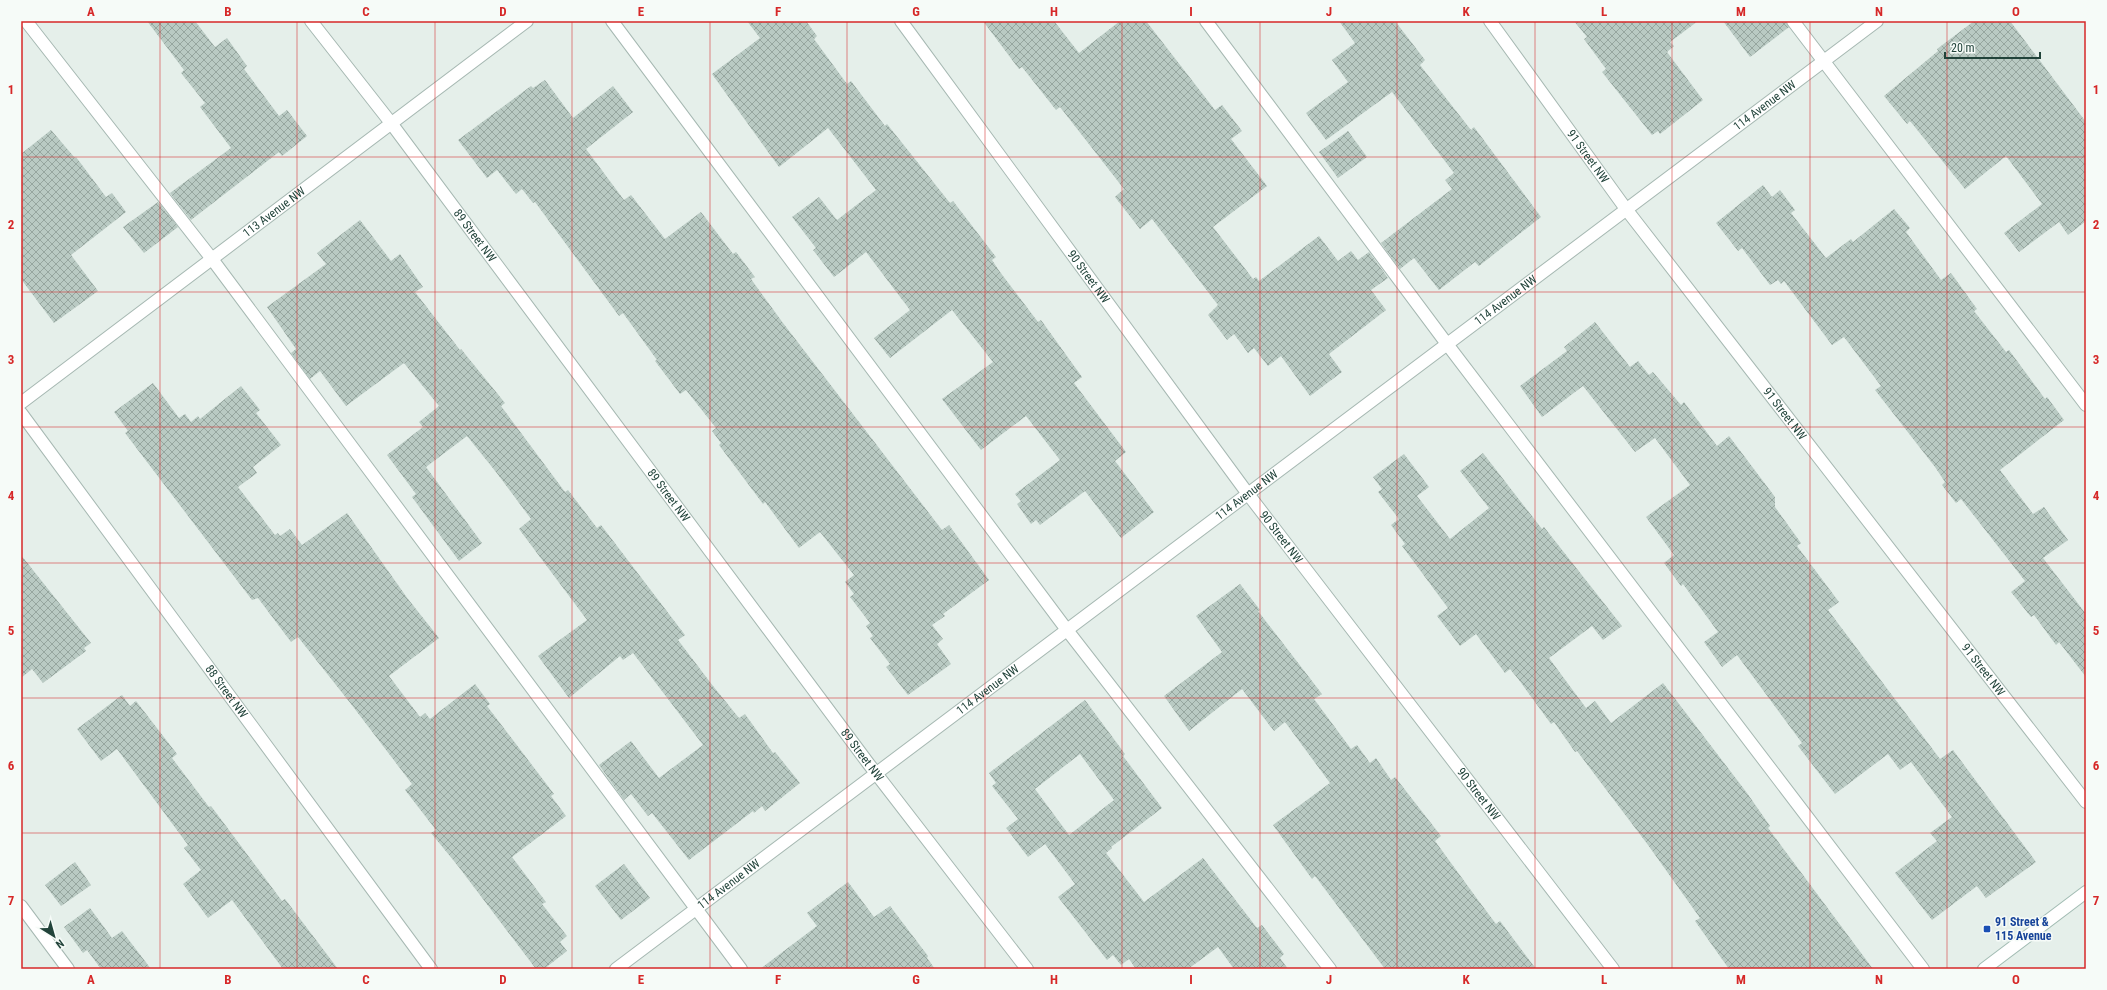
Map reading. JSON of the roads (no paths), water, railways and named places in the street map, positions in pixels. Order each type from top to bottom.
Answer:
[{"type":"street","points":[[26,21],[212,259],[695,910],[741,969]]},
{"type":"street","name":"89 Street NW","points":[[311,21],[392,124],[876,774],[1027,969]]},
{"type":"street","name":"113 Avenue NW","points":[[21,403],[527,21]]},
{"type":"street","points":[[612,21],[1067,630],[1330,969]]},
{"type":"street","name":"90 Street NW","points":[[901,21],[1248,494],[1613,969]]},
{"type":"street","points":[[1206,21],[1447,344],[1923,969]]},
{"type":"street","name":"91 Street NW","points":[[1490,21],[1626,209],[2086,802]]},
{"type":"street","points":[[1793,21],[2086,405]]},
{"type":"street","name":"114 Avenue NW","points":[[616,969],[1877,21]]},
{"type":"street","name":"88 Street NW","points":[[21,414],[431,969]]},
{"type":"street","points":[[1984,969],[2086,892]]},
{"type":"street","points":[[21,906],[68,969]]},
{"type":"place","name":"91 Street & 115 Avenue","points":[[1987,929]]}]
